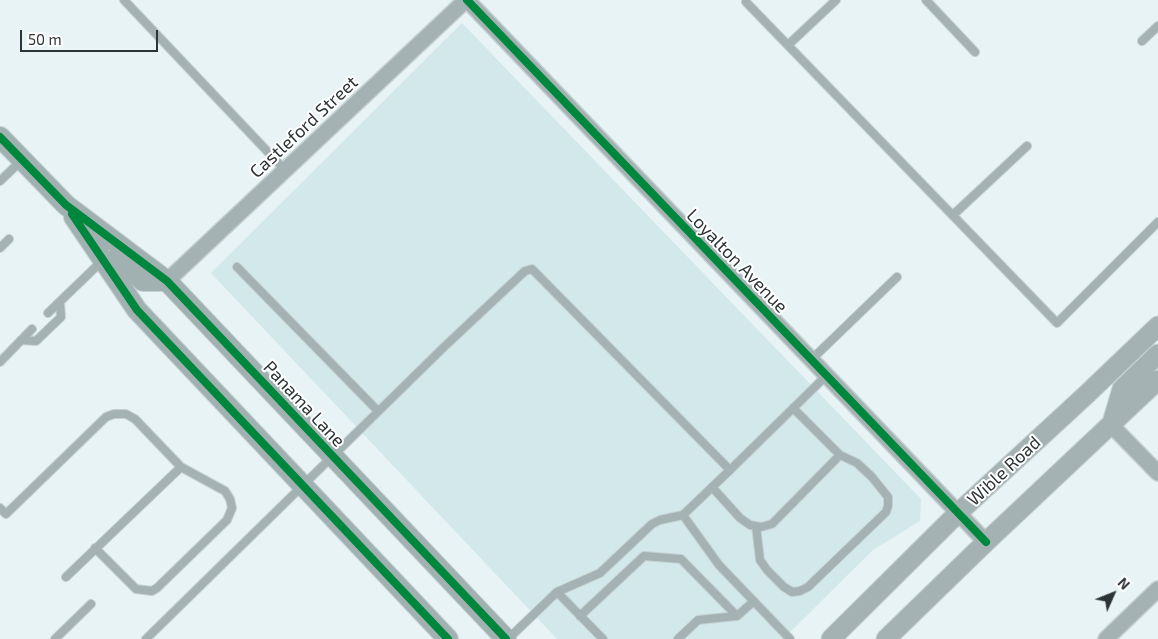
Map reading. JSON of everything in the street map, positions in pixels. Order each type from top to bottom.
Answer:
[{"type":"main road","name":"Panama Lane","points":[[0,137],[66,205],[167,281],[507,639]]},
{"type":"main road","name":"Panama Lane","points":[[66,205],[137,310],[448,639]]},
{"type":"main road","points":[[81,228],[143,281],[167,281]]},
{"type":"street","name":"Castleford Street","points":[[167,281],[467,0]]},
{"type":"street","name":"Loyalton Avenue","points":[[467,0],[986,542]]},
{"type":"street","name":"Wible Road","points":[[831,639],[958,513],[1088,394],[1158,326]]},
{"type":"street","points":[[1111,425],[1122,389],[1158,354]]},
{"type":"street","points":[[886,639],[1158,380]]},
{"type":"street","points":[[1111,425],[1158,473]]},
{"type":"street","points":[[1106,639],[1158,589]]},
{"type":"lane","points":[[124,0],[285,170]]},
{"type":"lane","points":[[788,45],[836,0]]},
{"type":"lane","points":[[926,0],[975,52]]},
{"type":"lane","points":[[746,2],[1056,323],[1158,222]]},
{"type":"lane","points":[[1142,41],[1158,26]]},
{"type":"lane","points":[[953,215],[1027,146]]},
{"type":"lane","points":[[0,181],[22,160]]},
{"type":"lane","points":[[0,248],[9,239]]},
{"type":"lane","points":[[48,313],[102,260]]},
{"type":"lane","points":[[238,267],[378,411]]},
{"type":"lane","points":[[146,639],[378,411],[526,271],[532,269],[730,470]]},
{"type":"lane","points":[[811,360],[897,277]]},
{"type":"lane","points":[[21,340],[36,340],[61,317],[60,303]]},
{"type":"lane","points":[[0,362],[32,330]]},
{"type":"lane","points":[[507,639],[557,592],[600,572],[652,524],[660,520],[683,515],[827,376]]},
{"type":"lane","points":[[756,526],[760,560],[766,570],[792,592],[800,591],[808,587],[886,512],[888,506],[888,497],[858,462],[840,456],[793,408]]},
{"type":"lane","points":[[0,508],[6,514],[106,417],[114,414],[126,414],[135,419],[181,466],[225,491],[230,499],[232,508],[227,520],[152,591],[136,589],[95,548]]},
{"type":"lane","points":[[712,487],[740,518],[750,525],[761,527],[772,524],[840,456]]},
{"type":"lane","points":[[66,577],[181,466]]},
{"type":"lane","points":[[683,515],[719,565],[790,639]]},
{"type":"lane","points":[[580,616],[644,556],[681,559],[737,616]]},
{"type":"lane","points":[[557,592],[603,639]]},
{"type":"lane","points":[[678,639],[698,620],[737,616],[754,601]]},
{"type":"lane","points":[[55,639],[91,604]]},
{"type":"shaded area","points":[[462,23],[921,499],[920,521],[873,550],[783,639],[557,639],[211,273]]},
{"type":"cycle path","points":[[467,0],[986,542]]},
{"type":"cycle path","points":[[0,137],[66,205],[167,281],[506,639]]},
{"type":"cycle path","points":[[72,214],[137,310],[448,639]]}]
